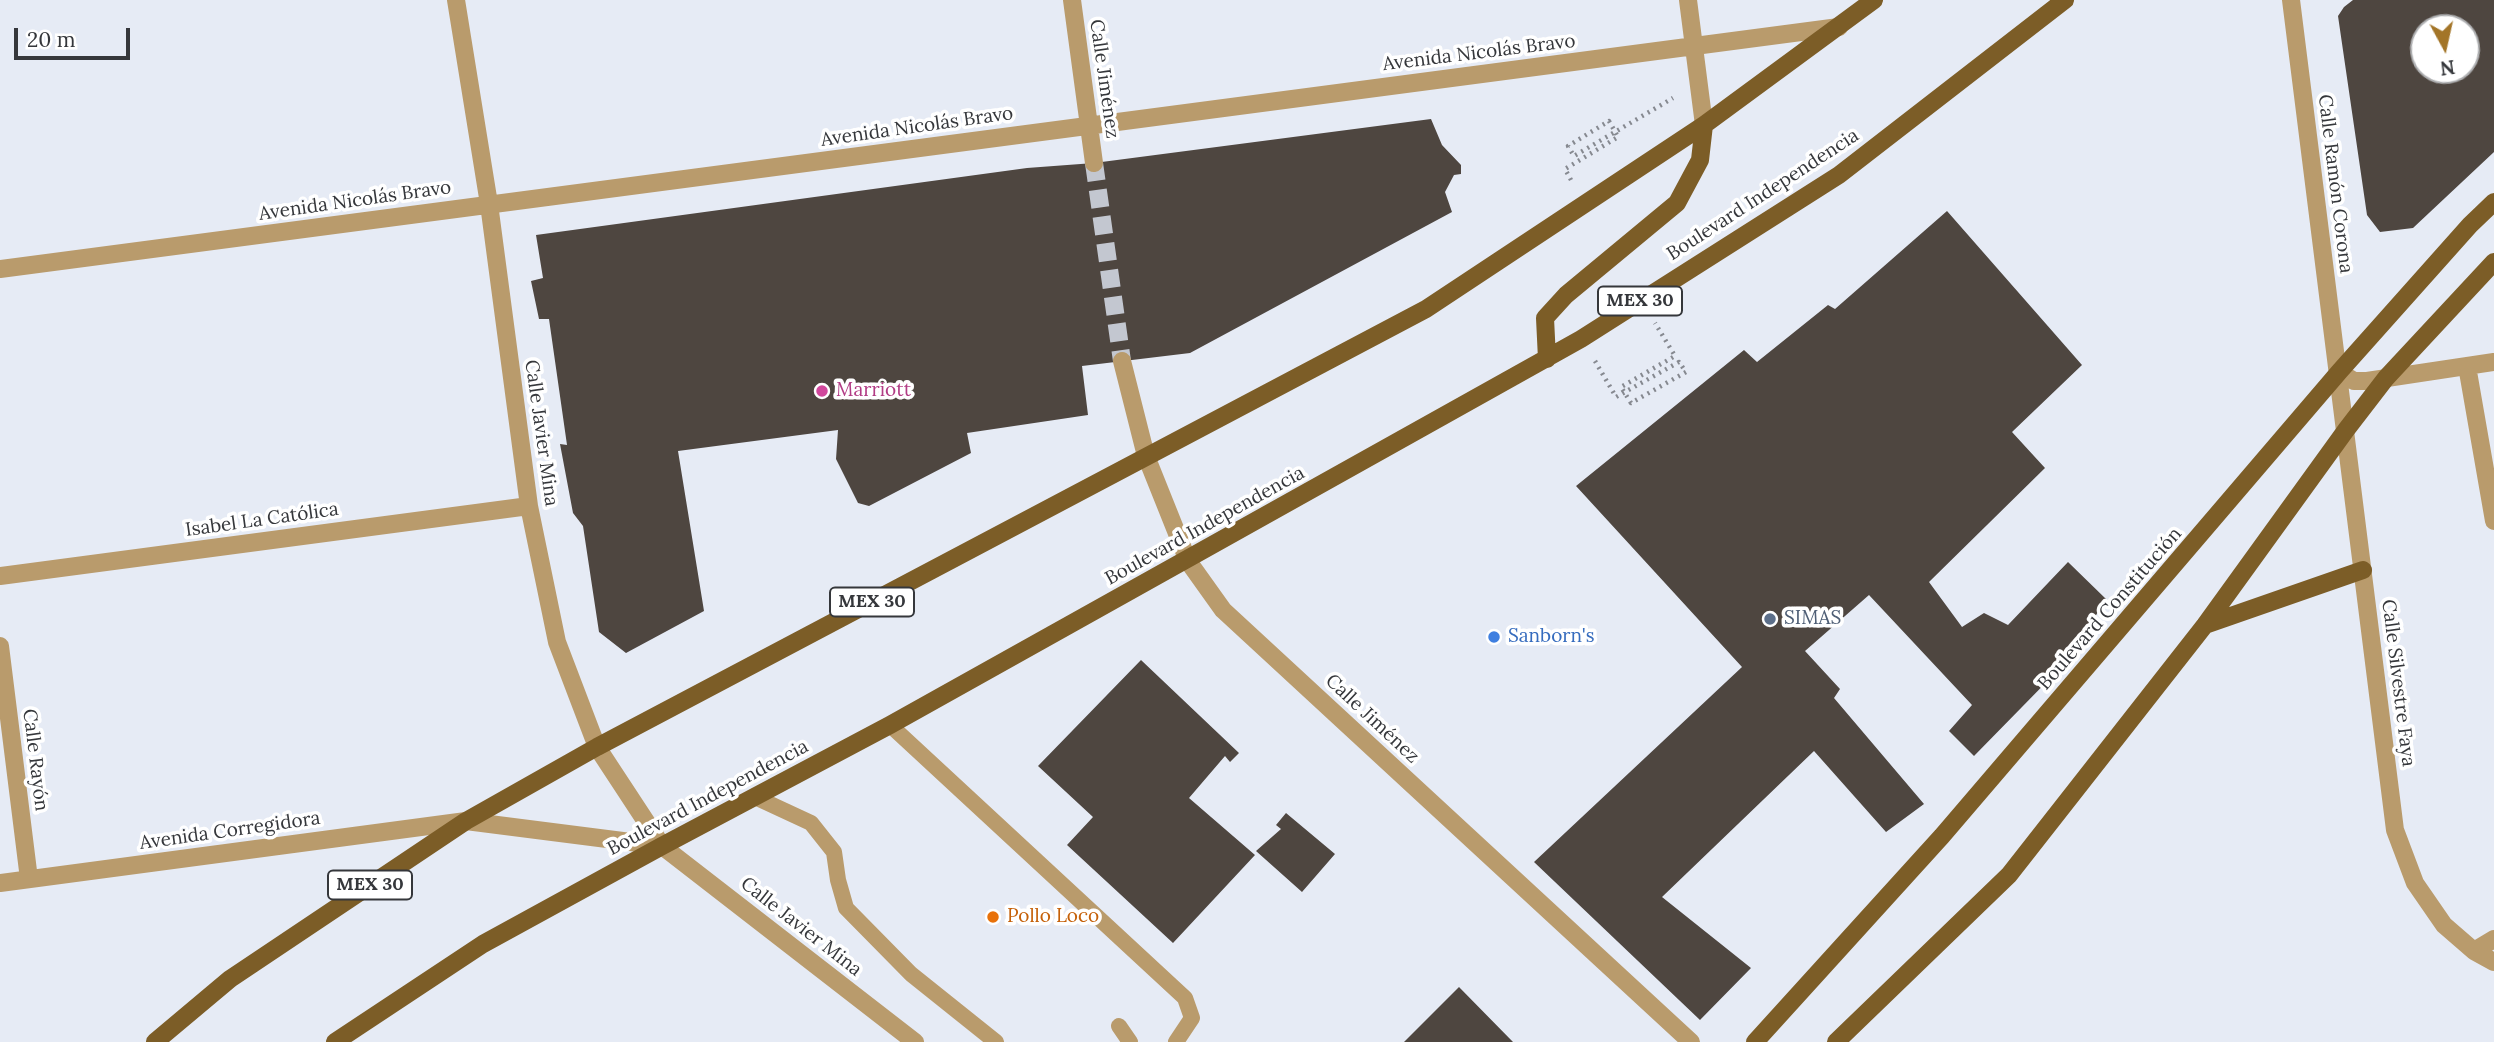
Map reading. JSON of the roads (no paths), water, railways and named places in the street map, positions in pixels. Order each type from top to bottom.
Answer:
[{"type":"main road","name":"MEX 30","points":[[155,1042],[230,979],[466,821],[597,747],[1426,309],[1704,125],[1874,0]]},
{"type":"main road","name":"Boulevard Independencia","points":[[335,1042],[484,944],[890,725],[1548,359],[1839,174],[2065,0]]},
{"type":"main road","points":[[1548,359],[1545,318],[1566,295],[1677,203],[1700,160],[1704,125]]},
{"type":"main road","name":"Boulevard Constitución","points":[[1755,1042],[1942,836],[2339,372],[2470,225],[2494,202]]},
{"type":"main road","points":[[1836,1042],[2009,875],[2205,625],[2386,378],[2494,262]]},
{"type":"main road","points":[[2205,625],[2363,570]]},
{"type":"street","name":"Calle Javier Mina","points":[[456,0],[489,204],[529,506],[557,642],[597,747],[662,846],[915,1042]]},
{"type":"street","name":"Calle Jiménez","points":[[1072,0],[1094,163]]},
{"type":"street","points":[[1688,0],[1704,125]]},
{"type":"street","name":"Calle Ramón Corona","points":[[2291,0],[2339,372]]},
{"type":"street","name":"Avenida Nicolás Bravo","points":[[0,269],[1839,27]]},
{"type":"street","name":"Calle Jiménez","points":[[1122,362],[1146,457],[1188,561],[1223,610],[1691,1042]]},
{"type":"street","points":[[2339,372],[2354,380],[2367,381],[2494,362]]},
{"type":"street","points":[[2467,366],[2494,521]]},
{"type":"street","name":"Calle Silvestre Faya","points":[[2339,372],[2395,830],[2415,883],[2444,925],[2474,951],[2494,962]]},
{"type":"street","name":"Isabel La Católica","points":[[0,576],[529,506]]},
{"type":"street","name":"Calle Rayón","points":[[0,646],[29,879]]},
{"type":"street","points":[[466,821],[662,846]]},
{"type":"street","name":"Avenida Corregidora","points":[[0,883],[466,821]]},
{"type":"street","points":[[2474,951],[2494,939]]},
{"type":"lane","points":[[890,725],[1185,998],[1192,1018],[1176,1042]]},
{"type":"lane","points":[[755,797],[811,823],[835,852],[838,880],[846,908],[911,974],[996,1042]]},
{"type":"lane","points":[[1119,1026],[1130,1042]]},
{"type":"tunnel","points":[[1094,163],[1122,361]]},
{"type":"place","name":"Marriott","points":[[822,391]]},
{"type":"place","name":"SIMAS","points":[[1770,619]]},
{"type":"place","name":"Sanborn's","points":[[1494,637]]},
{"type":"place","name":"Pollo Loco","points":[[993,917]]}]
